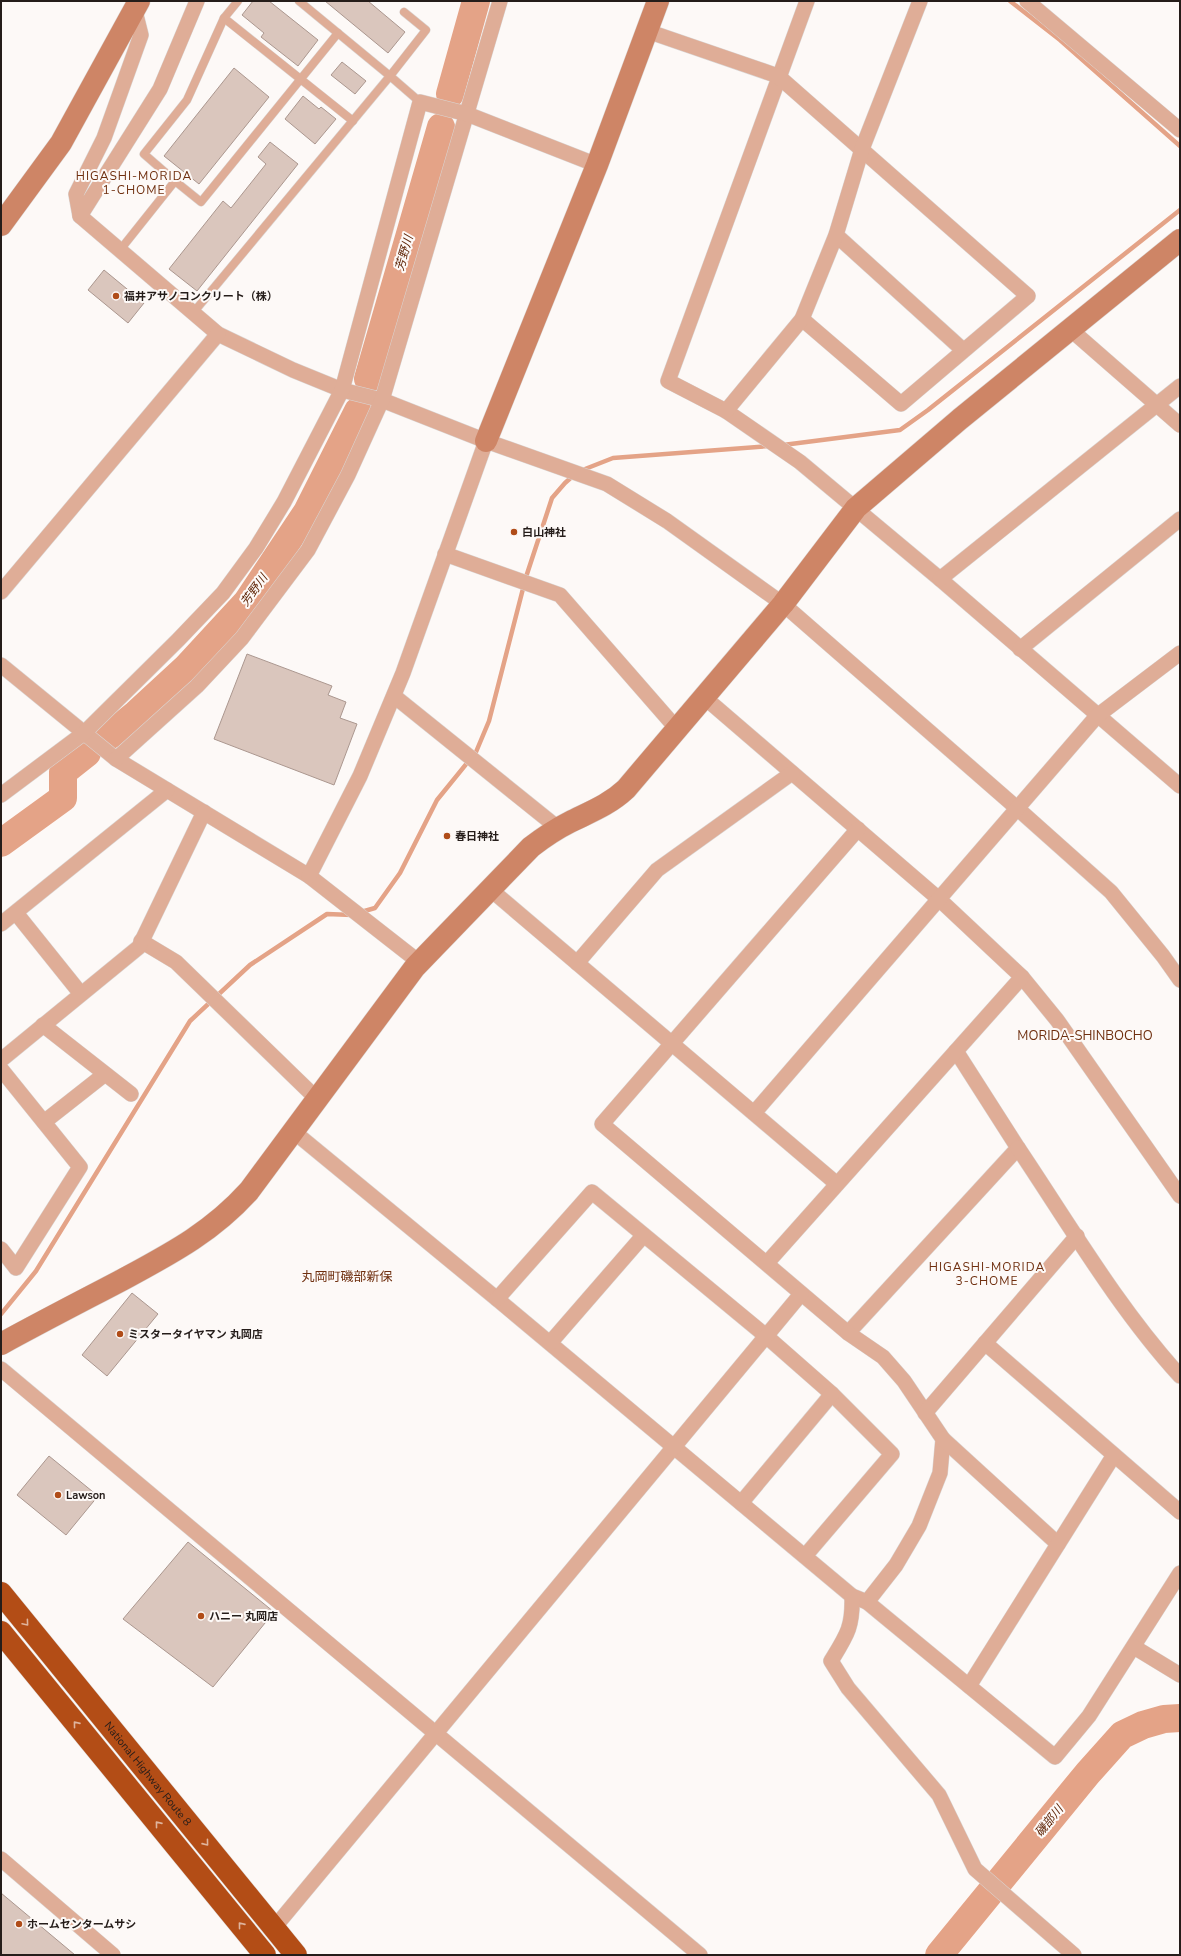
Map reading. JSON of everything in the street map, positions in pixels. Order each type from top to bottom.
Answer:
[{"type":"highway","name":"National Highway Route 8","points":[[1,1593],[296,1955]]},
{"type":"highway","points":[[1,1632],[258,1952]]},
{"type":"street","points":[[80,216],[160,89],[197,1]]},
{"type":"street","points":[[116,759],[197,686],[242,638],[308,550],[348,475],[382,400],[500,1]]},
{"type":"street","points":[[310,876],[360,776],[394,696],[486,441],[597,166],[658,1]]},
{"type":"street","points":[[807,1],[778,76],[668,381],[726,411],[800,462],[940,579],[1097,716],[1180,786]]},
{"type":"street","points":[[726,411],[802,319],[836,235],[862,149],[920,1]]},
{"type":"street","points":[[1027,1],[1043,6],[1180,130]]},
{"type":"street","points":[[137,6],[141,35],[104,138],[76,194],[80,216],[218,334],[293,370],[342,390],[382,400],[486,441],[607,484],[667,521],[783,604],[1111,892],[1163,956],[1180,980]]},
{"type":"street","points":[[1,225],[61,143],[137,6]]},
{"type":"street","points":[[647,31],[778,76],[1028,296],[900,404],[802,319]]},
{"type":"street","points":[[1,795],[84,733],[223,594],[256,548],[284,502],[342,390],[420,102],[467,114],[597,166]]},
{"type":"street","points":[[836,235],[963,350]]},
{"type":"street","points":[[1,1344],[170,1254],[230,1212],[249,1191],[419,962],[531,847],[558,828],[595,811],[616,799],[626,789],[783,604],[856,508],[960,419],[1180,240]]},
{"type":"street","points":[[1070,329],[1180,425]]},
{"type":"street","points":[[1,592],[218,334]]},
{"type":"street","points":[[940,579],[1180,386]]},
{"type":"street","points":[[1020,649],[1180,519]]},
{"type":"street","points":[[446,554],[560,595],[677,729]]},
{"type":"street","points":[[754,1113],[940,900],[1097,716],[1180,653]]},
{"type":"street","points":[[1,665],[116,759],[310,876],[419,962]]},
{"type":"street","points":[[394,696],[558,828]]},
{"type":"street","points":[[704,697],[940,900],[1022,977],[1057,1020],[1180,1196]]},
{"type":"street","points":[[577,963],[657,870],[792,773]]},
{"type":"street","points":[[1,924],[167,790]]},
{"type":"street","points":[[1,1060],[138,947],[204,812]]},
{"type":"street","points":[[858,829],[602,1124],[848,1333],[883,1356],[904,1382],[943,1439],[1058,1544]]},
{"type":"street","points":[[490,889],[837,1184]]},
{"type":"street","points":[[16,913],[81,994]]},
{"type":"street","points":[[141,941],[176,962],[317,1099]]},
{"type":"street","points":[[767,1263],[1022,977]]},
{"type":"street","points":[[44,1025],[131,1094]]},
{"type":"street","points":[[956,1051],[1018,1148],[1077,1236],[1159,1353],[1180,1376]]},
{"type":"street","points":[[1,1069],[80,1167],[16,1268],[1,1250]]},
{"type":"street","points":[[44,1122],[105,1074]]},
{"type":"street","points":[[293,1131],[497,1299],[852,1596],[867,1602],[1055,1757],[1089,1716],[1180,1573]]},
{"type":"street","points":[[848,1333],[1018,1148]]},
{"type":"street","points":[[497,1299],[592,1192],[643,1236],[766,1336],[832,1394],[892,1454],[805,1556]]},
{"type":"street","points":[[550,1344],[643,1236]]},
{"type":"street","points":[[925,1413],[1077,1236]]},
{"type":"street","points":[[274,1928],[673,1446],[801,1294]]},
{"type":"street","points":[[985,1343],[1180,1512]]},
{"type":"street","points":[[1,1369],[434,1734],[700,1955]]},
{"type":"street","points":[[741,1503],[832,1394]]},
{"type":"street","points":[[867,1602],[896,1565],[919,1526],[940,1473],[943,1439]]},
{"type":"street","points":[[969,1686],[1114,1455]]},
{"type":"street","points":[[852,1596],[852,1615],[848,1634],[831,1661],[848,1688],[939,1795],[975,1869],[1074,1955]]},
{"type":"street","points":[[1134,1647],[1180,1675]]},
{"type":"street","points":[[1,1859],[113,1955]]},
{"type":"lane","points":[[238,1],[224,18],[187,100],[144,154],[201,202],[338,34]]},
{"type":"lane","points":[[299,1],[420,102]]},
{"type":"lane","points":[[194,313],[353,122],[426,30],[404,12]]},
{"type":"lane","points":[[224,18],[353,122]]},
{"type":"lane","points":[[120,250],[175,181]]},
{"type":"building","points":[[253,1],[269,1],[318,40],[298,66],[261,37],[264,33],[242,15]]},
{"type":"building","points":[[325,1],[368,1],[405,32],[388,53]]},
{"type":"building","points":[[342,62],[366,81],[355,94],[331,75]]},
{"type":"building","points":[[234,68],[269,97],[199,184],[164,156]]},
{"type":"building","points":[[303,96],[319,109],[321,107],[336,119],[315,144],[285,119]]},
{"type":"building","points":[[270,142],[298,164],[197,291],[169,269],[223,201],[231,208],[266,164],[258,157]]},
{"type":"building","name":"福井アサノコンクリート（株）","points":[[104,270],[144,303],[128,323],[88,290]]},
{"type":"building","points":[[247,654],[332,686],[328,695],[346,702],[340,718],[357,724],[334,785],[214,739]]},
{"type":"building","name":"ミスタータイヤマン 丸岡店","points":[[132,1293],[158,1314],[107,1376],[82,1355]]},
{"type":"building","name":"Lawson","points":[[49,1456],[98,1496],[66,1535],[17,1495]]},
{"type":"building","points":[[188,1542],[274,1612],[213,1687],[123,1619]]},
{"type":"building","name":"ホームセンタームサシ","points":[[1,1893],[75,1955],[1,1955]]},
{"type":"waterway","name":"芳野川","points":[[450,94],[476,1]]},
{"type":"waterway","points":[[1010,1],[1060,40],[1180,146]]},
{"type":"waterway","name":"芳野川","points":[[368,379],[441,127]]},
{"type":"waterway","points":[[783,445],[900,430],[928,410],[1180,210]]},
{"type":"waterway","name":"芳野川","points":[[109,736],[136,714],[187,667],[247,602],[307,512],[358,411]]},
{"type":"waterway","points":[[580,471],[613,458],[769,446]]},
{"type":"waterway","points":[[361,912],[375,908],[400,873],[437,800],[476,752],[489,721],[526,577],[552,498],[574,475]]},
{"type":"waterway","name":"芳野川","points":[[1,843],[63,798],[63,772],[87,753]]},
{"type":"waterway","points":[[1,1314],[36,1271],[190,1021],[250,965],[327,914],[352,915]]},
{"type":"waterway","name":"磯部川","points":[[939,1955],[1088,1773],[1122,1735],[1143,1725],[1164,1719],[1180,1718]]},
{"type":"place","name":"福井アサノコンクリート（株）","points":[[116,296]]},
{"type":"place","name":"白山神社","points":[[514,532]]},
{"type":"place","name":"春日神社","points":[[447,836]]},
{"type":"place","name":"ミスタータイヤマン 丸岡店","points":[[120,1334]]},
{"type":"place","name":"Lawson","points":[[58,1495]]},
{"type":"place","name":"ハニー 丸岡店","points":[[201,1616]]},
{"type":"place","name":"ホームセンタームサシ","points":[[19,1924]]},
{"type":"district","name":"HIGASHI-MORIDA 1-CHOME","points":[[134,183]]},
{"type":"district","name":"MORIDA-SHINBOCHO","points":[[1085,1035]]},
{"type":"district","name":"HIGASHI-MORIDA 3-CHOME","points":[[987,1274]]},
{"type":"district","name":"丸岡町磯部新保","points":[[347,1276]]}]
